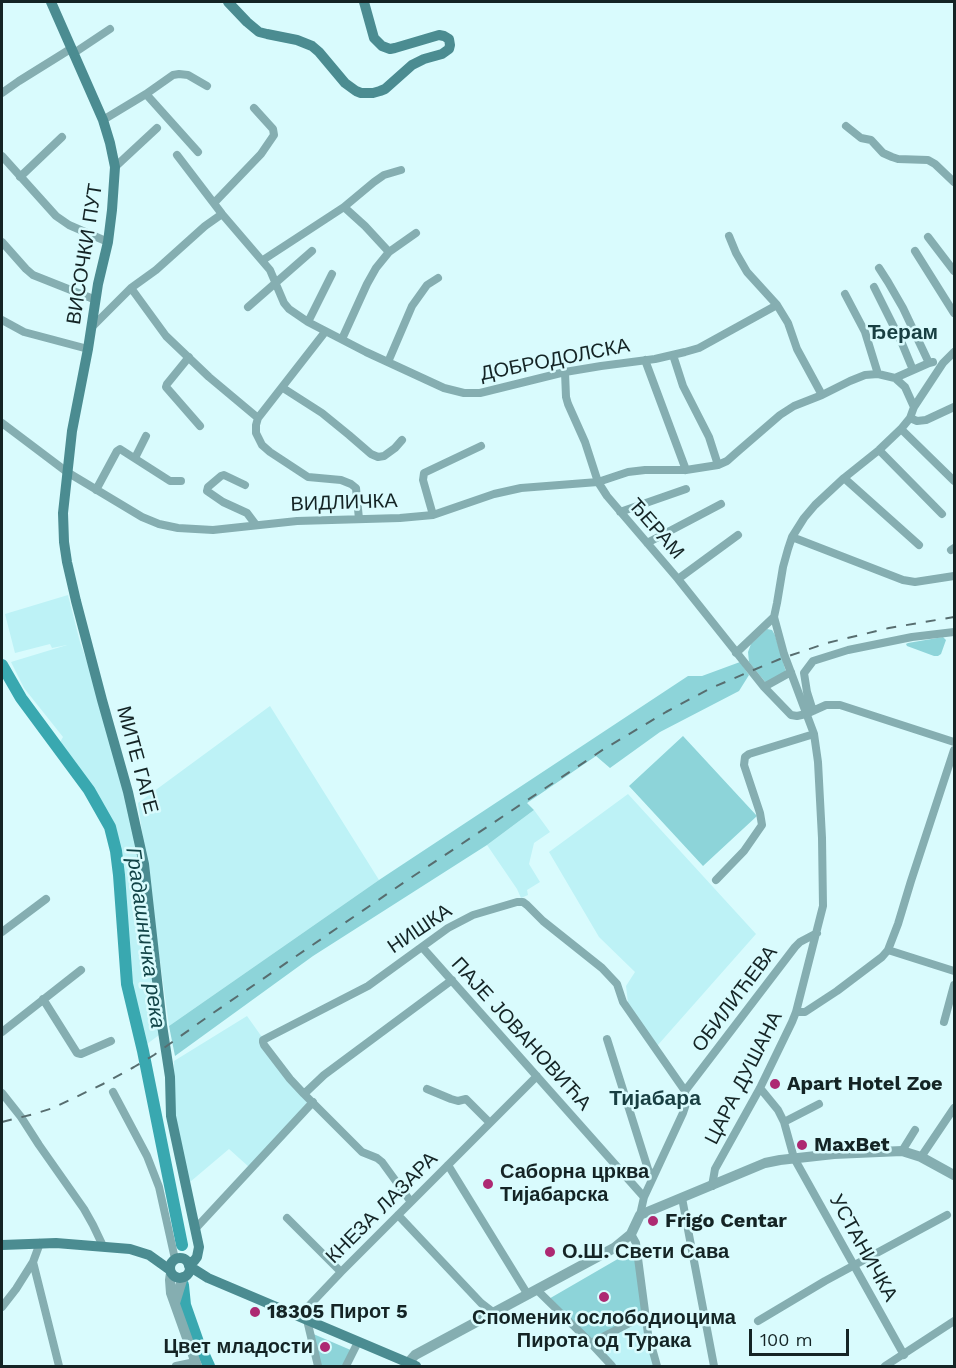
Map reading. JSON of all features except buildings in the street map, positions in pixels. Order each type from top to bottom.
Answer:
[{"type":"main road","name":"ВИСОЧКИ ПУТ","points":[[51,2],[103,120],[115,167],[108,242],[72,431],[67,472]]},
{"type":"main road","points":[[228,2],[259,32],[297,40],[312,46],[320,52],[345,83],[361,93],[380,92],[412,65],[442,54],[449,49],[448,39],[439,35],[390,49],[382,46],[374,38],[364,2]]},
{"type":"main road","name":"МИТЕ ГАГЕ","points":[[67,472],[63,513],[67,562],[141,847],[148,887],[162,1025],[170,1077],[171,1116],[197,1233]]},
{"type":"main road","points":[[181,1266],[196,1244],[197,1233]]},
{"type":"main road","points":[[2,1245],[40,1243],[103,1246],[159,1255],[412,1365]]},
{"type":"main road","points":[[181,1266],[200,1278],[203,1275]]},
{"type":"street","points":[[2,93],[110,29]]},
{"type":"street","points":[[103,120],[173,75],[188,75],[207,86]]},
{"type":"street","points":[[146,94],[198,152]]},
{"type":"street","points":[[214,203],[261,154],[274,135],[273,129],[254,108]]},
{"type":"street","points":[[846,126],[892,157],[928,160],[954,182]]},
{"type":"street","points":[[115,167],[157,128]]},
{"type":"street","points":[[20,177],[62,137]]},
{"type":"street","name":"ДОБРОДОЛСКА","points":[[177,155],[222,214],[263,260],[289,309],[325,332],[444,388],[464,393],[480,393],[565,372],[673,355],[699,348],[777,305]]},
{"type":"street","points":[[2,156],[56,216],[69,225],[108,242]]},
{"type":"street","points":[[263,260],[344,207],[384,175],[401,170]]},
{"type":"street","points":[[344,207],[389,252]]},
{"type":"street","points":[[92,327],[131,288],[156,270],[205,226],[222,214]]},
{"type":"street","points":[[342,339],[371,276],[389,252],[416,233]]},
{"type":"street","points":[[729,236],[747,272],[777,305],[788,323],[801,358],[822,395]]},
{"type":"street","points":[[928,237],[954,271]]},
{"type":"street","points":[[2,242],[35,276],[96,300]]},
{"type":"street","points":[[915,251],[954,313]]},
{"type":"street","points":[[248,307],[312,252]]},
{"type":"street","points":[[879,268],[903,308],[929,363]]},
{"type":"street","points":[[308,322],[332,274]]},
{"type":"street","points":[[388,362],[412,306],[427,285],[438,278]]},
{"type":"street","points":[[874,287],[913,370]]},
{"type":"street","points":[[131,288],[166,336],[258,418]]},
{"type":"street","points":[[845,294],[864,332],[878,374]]},
{"type":"street","points":[[2,320],[24,332],[88,349]]},
{"type":"street","points":[[325,332],[258,418],[256,425],[258,438],[270,452],[308,477],[341,480],[356,488],[359,519]]},
{"type":"street","points":[[810,712],[791,672],[774,617],[783,567],[792,537],[814,505],[901,429],[943,363],[954,352]]},
{"type":"street","points":[[673,355],[683,386],[709,436],[718,465],[794,406],[865,375],[878,374],[896,378],[905,387],[914,407]]},
{"type":"street","points":[[189,357],[166,384],[166,387],[200,426]]},
{"type":"street","points":[[645,360],[686,470]]},
{"type":"street","points":[[896,378],[929,363],[943,363]]},
{"type":"street","name":"ЂЕРАМ","points":[[565,372],[566,397],[592,458],[598,482],[607,496],[678,579],[764,687]]},
{"type":"street","points":[[283,388],[322,413],[370,454],[378,457],[384,456],[402,440]]},
{"type":"street","points":[[910,418],[917,421],[926,420],[954,407]]},
{"type":"street","name":"ВИДЛИЧКА","points":[[2,423],[67,472],[142,517],[167,526],[191,529],[213,530],[297,521],[434,515],[494,494],[520,488],[598,482],[634,471],[686,470],[718,465]]},
{"type":"street","points":[[901,429],[954,482]]},
{"type":"street","points":[[135,458],[146,436]]},
{"type":"street","name":"ВИДЛИЧКА","points":[[434,515],[423,480],[424,473],[481,446]]},
{"type":"street","points":[[96,490],[118,450],[122,449],[170,481],[181,481]]},
{"type":"street","points":[[879,450],[942,514]]},
{"type":"street","points":[[245,485],[224,475],[208,487],[207,491],[223,502],[247,513],[256,525]]},
{"type":"street","points":[[844,478],[919,545]]},
{"type":"street","points":[[620,512],[686,489]]},
{"type":"street","points":[[647,543],[721,504]]},
{"type":"street","points":[[678,579],[738,535]]},
{"type":"street","points":[[792,537],[903,580],[915,582],[954,576]]},
{"type":"street","points":[[736,653],[774,617]]},
{"type":"street","points":[[810,712],[804,673],[813,661],[848,650],[912,637],[954,632]]},
{"type":"street","points":[[791,672],[764,687],[791,715],[796,716],[826,705],[840,705],[954,742]]},
{"type":"street","name":"ЦАРА ДУШАНА","points":[[712,1186],[715,1169],[760,1088],[796,1012],[823,906],[818,762],[810,712]]},
{"type":"street","points":[[716,880],[744,850],[762,825],[744,765],[745,757],[814,735]]},
{"type":"street","points":[[796,1012],[805,1012],[865,971],[888,951],[954,750]]},
{"type":"street","points":[[2,932],[46,898]]},
{"type":"street","name":"НИШКА","points":[[304,1094],[264,1045],[263,1040],[368,986],[462,920],[494,908],[523,902],[602,968],[617,984]]},
{"type":"street","name":"ОБИЛИЋЕВА","points":[[686,1091],[795,947],[817,933]]},
{"type":"street","name":"ПАЈЕ ЈОВАНОВИЋА","points":[[422,947],[644,1197]]},
{"type":"street","points":[[888,951],[954,970]]},
{"type":"street","points":[[2,1032],[81,970]]},
{"type":"street","points":[[411,1202],[382,1162],[362,1152],[304,1094],[324,1075],[452,980]]},
{"type":"street","name":"ОБИЛИЋЕВА","points":[[617,984],[623,1002],[686,1091],[683,1113],[644,1197],[640,1215]]},
{"type":"street","points":[[944,1022],[954,985]]},
{"type":"street","points":[[43,999],[77,1053],[81,1054],[111,1041]]},
{"type":"street","points":[[607,1039],[648,1169],[653,1177]]},
{"type":"street","name":"КНЕЗА ЛАЗАРА","points":[[304,1318],[304,1311],[341,1272],[537,1076]]},
{"type":"street","name":"УСТАНИЧКА","points":[[760,1088],[778,1110],[784,1122],[794,1158],[904,1355]]},
{"type":"street","points":[[427,1089],[458,1101],[466,1099],[490,1123]]},
{"type":"street","points":[[113,1092],[147,1156],[159,1187],[181,1266],[170,1287],[196,1364],[177,1366]]},
{"type":"street","points":[[2,1094],[84,1209],[103,1246]]},
{"type":"street","points":[[197,1233],[313,1102]]},
{"type":"street","points":[[784,1122],[819,1104]]},
{"type":"street","points":[[921,1157],[954,1108]]},
{"type":"street","points":[[902,1151],[915,1130]]},
{"type":"street","points":[[412,1365],[415,1355],[614,1248],[631,1234],[640,1215],[765,1164],[834,1154],[902,1151],[921,1157],[954,1175]]},
{"type":"street","points":[[448,1165],[532,1293],[591,1343],[610,1366]]},
{"type":"street","points":[[682,1198],[714,1366]]},
{"type":"street","points":[[398,1215],[481,1303],[494,1313]]},
{"type":"street","points":[[758,1321],[811,1288],[946,1215]]},
{"type":"street","points":[[287,1218],[341,1272]]},
{"type":"street","points":[[631,1234],[636,1243],[648,1334],[657,1366]]},
{"type":"street","points":[[2,1307],[33,1262],[40,1243]]},
{"type":"street","points":[[33,1262],[59,1366]]},
{"type":"street","points":[[591,1343],[645,1315]]},
{"type":"street","points":[[304,1318],[318,1366]]},
{"type":"street","points":[[885,1366],[954,1321]]},
{"type":"street","points":[[346,1366],[358,1342]]},
{"type":"shaded area","points":[[68,595],[80,642],[109,724],[133,815],[159,1035],[147,1044],[133,992],[129,965],[126,889],[119,842],[107,812],[83,774],[59,744],[63,737],[24,688],[11,662],[67,645],[52,648],[50,644],[15,653],[5,614]]},
{"type":"shaded area","points":[[767,629],[772,630],[775,635],[786,672],[766,683],[749,662],[748,652],[751,644]]},
{"type":"shaded area","points":[[943,637],[946,640],[938,656],[906,644],[908,643]]},
{"type":"shaded area","points":[[740,662],[749,675],[739,691],[660,732],[610,768],[596,756],[527,803],[534,810],[487,845],[313,956],[175,1056],[169,1026],[379,880],[688,676],[702,676]]},
{"type":"shaded area","points":[[270,706],[379,880],[169,1026],[138,803]]},
{"type":"shaded area","points":[[683,736],[757,816],[703,866],[629,786]]},
{"type":"shaded area","points":[[628,794],[756,934],[657,1046],[628,1003],[626,986],[635,972],[599,937],[549,852]]},
{"type":"shaded area","points":[[534,810],[550,832],[534,843],[529,864],[540,882],[527,890],[528,895],[521,898],[487,845]]},
{"type":"shaded area","points":[[247,1016],[308,1102],[249,1167],[229,1149],[190,1182],[173,1121],[174,1061]]},
{"type":"shaded area","points":[[635,1249],[643,1314],[588,1342],[547,1300]]},
{"type":"shaded area","points":[[643,1314],[658,1366],[611,1366],[588,1342]]},
{"type":"shaded area","points":[[311,1333],[353,1351],[346,1366],[319,1366]]},
{"type":"waterway","name":"Градашничка река","points":[[2,665],[21,698],[89,790],[110,827],[119,875],[127,984],[143,1051],[182,1245]]},
{"type":"waterway","name":"Градашничка река","points":[[183,1285],[185,1305],[209,1366]]},
{"type":"railway","points":[[2,1122],[53,1108],[103,1084],[154,1055],[409,879],[604,749],[709,689],[780,659],[827,643],[889,628],[954,617]]},
{"type":"place","name":"Apart Hotel Zoe","points":[[775,1084]]},
{"type":"place","name":"MaxBet","points":[[802,1145]]},
{"type":"place","name":"Саборна црква Тијабарска","points":[[488,1184]]},
{"type":"place","name":"Frigo Centar","points":[[653,1221]]},
{"type":"place","name":"О.Ш. Свети Сава","points":[[550,1252]]},
{"type":"place","name":"Споменик ослободиоцима Пирота од Турака","points":[[604,1297]]},
{"type":"place","name":"18305 Пирот 5","points":[[255,1312]]},
{"type":"place","name":"Цвет младости","points":[[325,1347]]},
{"type":"district","name":"Ђерам","points":[[903,333]]},
{"type":"district","name":"Тијабара","points":[[655,1099]]}]
